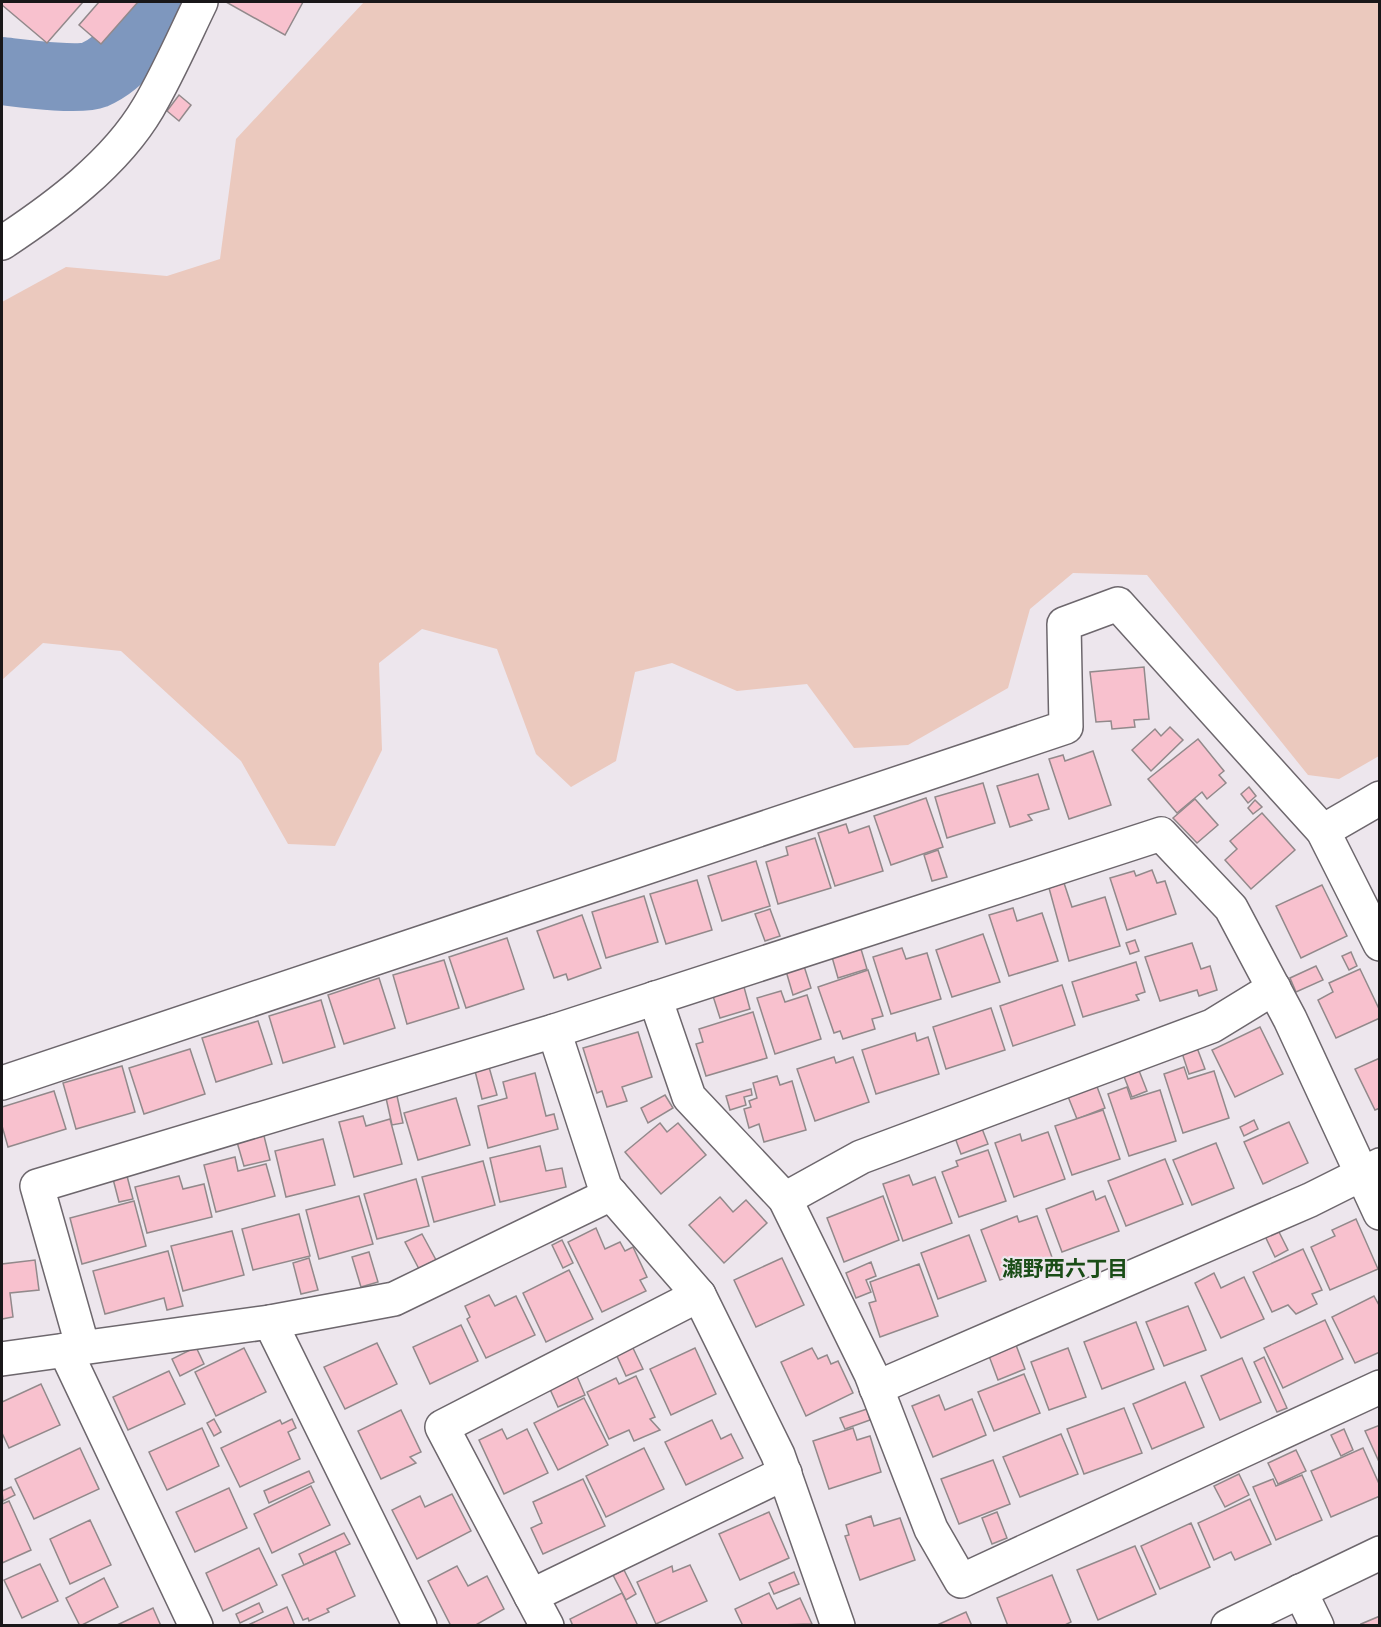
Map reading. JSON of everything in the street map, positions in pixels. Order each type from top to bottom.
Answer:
[{"type":"street","points":[[2,243],[43,216],[102,165],[147,109],[201,2]]},
{"type":"street","points":[[2,1083],[1066,727],[1064,624],[1118,604],[1323,831],[1380,944]]},
{"type":"street","points":[[1323,831],[1380,798]]},
{"type":"street","points":[[196,1626],[74,1349],[37,1186],[554,1031],[1161,834],[1231,908],[1371,1169],[1380,1213]]},
{"type":"street","points":[[785,1199],[861,1157],[1212,1026],[1274,988]]},
{"type":"street","points":[[656,998],[689,1097],[785,1199],[876,1388],[931,1529],[961,1581],[1380,1387]]},
{"type":"street","points":[[554,1031],[605,1187],[699,1294],[785,1473],[838,1626]]},
{"type":"street","points":[[876,1388],[1310,1200],[1371,1169]]},
{"type":"street","points":[[2,1359],[270,1322],[394,1299],[611,1194]]},
{"type":"street","points":[[547,1626],[442,1427],[699,1294]]},
{"type":"street","points":[[270,1322],[420,1626]]},
{"type":"street","points":[[531,1596],[785,1473]]},
{"type":"street","points":[[1228,1626],[1380,1553]]},
{"type":"street","points":[[1300,1591],[1317,1626]]},
{"type":"shaded area","points":[[364,2],[1379,2],[1379,756],[1339,779],[1308,775],[1147,575],[1073,573],[1030,609],[1008,688],[908,745],[854,748],[807,684],[737,691],[672,663],[635,672],[616,761],[571,787],[536,754],[497,649],[422,629],[379,663],[382,750],[335,846],[288,844],[241,761],[121,651],[43,643],[2,680],[2,302],[66,267],[167,276],[220,259],[236,139]]},
{"type":"building","points":[[2,2],[83,2],[47,43],[2,5]]},
{"type":"building","points":[[99,2],[138,2],[101,44],[79,25]]},
{"type":"building","points":[[226,2],[303,2],[285,35]]},
{"type":"building","points":[[179,95],[191,105],[179,121],[167,111]]},
{"type":"building","points":[[1144,667],[1149,719],[1134,720],[1135,727],[1112,729],[1111,721],[1096,722],[1090,672]]},
{"type":"building","points":[[1170,727],[1183,740],[1151,771],[1132,750],[1155,729],[1161,736]]},
{"type":"building","points":[[1198,739],[1224,771],[1219,775],[1226,783],[1207,799],[1202,792],[1177,813],[1148,779]]},
{"type":"building","points":[[1093,751],[1111,805],[1069,819],[1049,759],[1063,755],[1065,761]]},
{"type":"building","points":[[1038,774],[1049,809],[1028,815],[1032,820],[1010,827],[997,786]]},
{"type":"building","points":[[983,783],[995,823],[947,838],[935,797]]},
{"type":"building","points":[[1249,787],[1256,796],[1248,803],[1241,794]]},
{"type":"building","points":[[926,798],[943,847],[891,865],[874,816]]},
{"type":"building","points":[[1195,799],[1218,825],[1197,843],[1173,818]]},
{"type":"building","points":[[1255,800],[1262,807],[1253,814],[1248,808]]},
{"type":"building","points":[[1262,813],[1295,850],[1251,889],[1225,860],[1237,849],[1230,841]]},
{"type":"building","points":[[846,824],[849,833],[869,826],[883,871],[835,886],[818,833]]},
{"type":"building","points":[[815,838],[831,888],[778,904],[766,862],[788,855],[786,847]]},
{"type":"building","points":[[938,850],[947,877],[932,881],[924,855]]},
{"type":"building","points":[[756,861],[770,906],[722,921],[708,876]]},
{"type":"building","points":[[1152,870],[1157,883],[1165,881],[1176,914],[1127,930],[1110,878],[1134,871],[1136,876]]},
{"type":"building","points":[[697,880],[712,930],[666,944],[650,894]]},
{"type":"building","points":[[1064,883],[1072,907],[1105,897],[1120,946],[1069,961],[1049,888]]},
{"type":"building","points":[[1322,885],[1347,936],[1301,958],[1276,906]]},
{"type":"building","points":[[644,896],[658,942],[606,958],[592,912]]},
{"type":"building","points":[[1013,908],[1017,921],[1042,913],[1058,961],[1009,976],[989,915]]},
{"type":"building","points":[[770,909],[780,936],[765,941],[755,914]]},
{"type":"building","points":[[582,915],[601,968],[568,980],[566,974],[554,978],[537,931]]},
{"type":"building","points":[[983,934],[1000,982],[952,997],[936,950]]},
{"type":"building","points":[[507,938],[524,989],[466,1008],[449,957]]},
{"type":"building","points":[[1135,940],[1139,951],[1130,954],[1126,943]]},
{"type":"building","points":[[1192,943],[1201,969],[1210,966],[1217,990],[1199,996],[1197,990],[1160,1001],[1145,957]]},
{"type":"building","points":[[902,948],[906,959],[927,953],[941,999],[891,1014],[873,957]]},
{"type":"building","points":[[861,949],[867,969],[838,978],[832,957]]},
{"type":"building","points":[[1351,952],[1357,966],[1349,970],[1342,956]]},
{"type":"building","points":[[444,960],[459,1008],[407,1024],[393,975]]},
{"type":"building","points":[[1136,962],[1145,992],[1136,995],[1139,1000],[1083,1017],[1072,982]]},
{"type":"building","points":[[804,966],[811,988],[793,995],[786,971]]},
{"type":"building","points":[[1316,966],[1323,980],[1296,992],[1290,978]]},
{"type":"building","points":[[1360,969],[1380,1011],[1380,1018],[1336,1038],[1318,1000],[1333,992],[1329,983]]},
{"type":"building","points":[[868,970],[883,1016],[872,1019],[875,1029],[843,1039],[840,1031],[834,1033],[818,987]]},
{"type":"building","points":[[379,978],[395,1028],[344,1044],[328,995]]},
{"type":"building","points":[[1062,985],[1075,1025],[1013,1046],[1000,1006]]},
{"type":"building","points":[[744,987],[750,1009],[720,1018],[713,996]]},
{"type":"building","points":[[781,991],[785,1002],[807,995],[821,1039],[775,1054],[757,998]]},
{"type":"building","points":[[321,1000],[335,1047],[283,1063],[269,1016]]},
{"type":"building","points":[[991,1008],[1005,1050],[946,1069],[933,1027]]},
{"type":"building","points":[[753,1012],[767,1058],[706,1076],[696,1044],[703,1042],[699,1029]]},
{"type":"building","points":[[258,1021],[272,1064],[216,1082],[202,1038]]},
{"type":"building","points":[[1260,1027],[1283,1074],[1235,1097],[1212,1050]]},
{"type":"building","points":[[638,1032],[652,1077],[622,1087],[627,1101],[607,1107],[602,1091],[597,1093],[583,1048]]},
{"type":"building","points":[[915,1033],[917,1041],[928,1037],[939,1074],[876,1094],[862,1050]]},
{"type":"building","points":[[1196,1045],[1205,1069],[1189,1074],[1181,1050]]},
{"type":"building","points":[[190,1049],[205,1094],[144,1114],[129,1068]]},
{"type":"building","points":[[834,1057],[836,1063],[853,1057],[869,1102],[815,1121],[797,1069]]},
{"type":"building","points":[[1380,1058],[1380,1108],[1375,1110],[1355,1069]]},
{"type":"building","points":[[122,1066],[135,1112],[76,1129],[63,1083]]},
{"type":"building","points":[[489,1067],[497,1095],[482,1099],[475,1071]]},
{"type":"building","points":[[1184,1067],[1188,1079],[1214,1071],[1229,1118],[1183,1133],[1164,1074]]},
{"type":"building","points":[[1138,1068],[1147,1091],[1132,1097],[1123,1074]]},
{"type":"building","points":[[535,1073],[546,1116],[554,1114],[558,1129],[488,1148],[478,1106],[507,1098],[503,1082]]},
{"type":"building","points":[[777,1076],[780,1085],[792,1081],[806,1130],[764,1142],[759,1124],[749,1128],[744,1109],[751,1107],[749,1101],[757,1098],[753,1083]]},
{"type":"building","points":[[1096,1084],[1105,1108],[1077,1119],[1067,1094]]},
{"type":"building","points":[[1127,1087],[1131,1099],[1160,1090],[1176,1141],[1129,1156],[1108,1094]]},
{"type":"building","points":[[751,1089],[752,1095],[744,1097],[746,1105],[730,1110],[726,1096]]},
{"type":"building","points":[[54,1091],[66,1129],[8,1147],[2,1126],[2,1107]]},
{"type":"building","points":[[665,1095],[673,1108],[648,1123],[641,1108]]},
{"type":"building","points":[[397,1096],[403,1123],[392,1125],[386,1098]]},
{"type":"building","points":[[456,1098],[470,1145],[418,1160],[404,1113]]},
{"type":"building","points":[[1103,1110],[1120,1159],[1072,1175],[1055,1126]]},
{"type":"building","points":[[363,1116],[366,1126],[390,1119],[402,1164],[354,1177],[339,1122]]},
{"type":"building","points":[[1254,1120],[1258,1129],[1244,1136],[1240,1127]]},
{"type":"building","points":[[1289,1122],[1308,1163],[1263,1184],[1244,1142]]},
{"type":"building","points":[[660,1123],[667,1132],[678,1123],[706,1155],[661,1194],[625,1152]]},
{"type":"building","points":[[981,1126],[988,1144],[961,1154],[954,1135]]},
{"type":"building","points":[[1048,1132],[1065,1179],[1014,1197],[995,1143],[1020,1134],[1022,1141]]},
{"type":"building","points":[[264,1136],[270,1160],[244,1166],[237,1142]]},
{"type":"building","points":[[323,1139],[335,1185],[286,1197],[275,1151]]},
{"type":"building","points":[[1216,1143],[1234,1188],[1192,1205],[1173,1160]]},
{"type":"building","points":[[540,1146],[546,1171],[562,1168],[566,1187],[500,1202],[490,1158]]},
{"type":"building","points":[[988,1150],[1006,1201],[959,1217],[942,1172],[958,1166],[956,1161]]},
{"type":"building","points":[[235,1157],[238,1171],[266,1164],[275,1196],[216,1212],[204,1165]]},
{"type":"building","points":[[1165,1159],[1183,1204],[1126,1226],[1108,1181]]},
{"type":"building","points":[[483,1161],[495,1205],[434,1222],[422,1177]]},
{"type":"building","points":[[909,1175],[913,1185],[935,1177],[952,1223],[903,1241],[883,1184]]},
{"type":"building","points":[[127,1176],[133,1199],[119,1202],[113,1179]]},
{"type":"building","points":[[179,1176],[183,1189],[204,1184],[212,1217],[147,1233],[135,1187]]},
{"type":"building","points":[[416,1179],[429,1226],[377,1239],[364,1194]]},
{"type":"building","points":[[1093,1191],[1096,1200],[1105,1196],[1119,1231],[1062,1252],[1046,1209]]},
{"type":"building","points":[[359,1196],[373,1244],[319,1259],[306,1210]]},
{"type":"building","points":[[883,1196],[899,1240],[844,1262],[827,1218]]},
{"type":"building","points":[[720,1197],[733,1212],[746,1200],[767,1223],[724,1263],[689,1225]]},
{"type":"building","points":[[134,1201],[146,1246],[82,1264],[70,1218]]},
{"type":"building","points":[[299,1214],[310,1256],[253,1270],[242,1229]]},
{"type":"building","points":[[1017,1216],[1019,1222],[1037,1216],[1053,1260],[1000,1280],[981,1230]]},
{"type":"building","points":[[1356,1219],[1378,1269],[1330,1290],[1311,1247],[1335,1236],[1332,1230]]},
{"type":"building","points":[[596,1228],[605,1249],[620,1242],[625,1251],[633,1247],[647,1277],[640,1280],[646,1291],[602,1312],[568,1242]]},
{"type":"building","points":[[1278,1230],[1288,1250],[1275,1257],[1265,1236]]},
{"type":"building","points":[[232,1231],[244,1275],[183,1291],[171,1246]]},
{"type":"building","points":[[422,1234],[436,1260],[419,1269],[405,1242]]},
{"type":"building","points":[[969,1235],[986,1281],[938,1299],[921,1253]]},
{"type":"building","points":[[562,1240],[573,1263],[563,1268],[552,1245]]},
{"type":"building","points":[[1303,1249],[1322,1290],[1312,1294],[1317,1304],[1296,1314],[1288,1305],[1272,1312],[1253,1272]]},
{"type":"building","points":[[168,1251],[183,1306],[167,1310],[164,1298],[105,1314],[93,1271]]},
{"type":"building","points":[[369,1252],[378,1282],[361,1287],[352,1257]]},
{"type":"building","points":[[309,1258],[318,1290],[301,1294],[293,1263]]},
{"type":"building","points":[[782,1258],[804,1305],[756,1327],[734,1280]]},
{"type":"building","points":[[35,1260],[39,1290],[10,1293],[13,1317],[2,1319],[2,1264]]},
{"type":"building","points":[[871,1262],[876,1276],[866,1280],[871,1292],[856,1298],[846,1273]]},
{"type":"building","points":[[919,1264],[938,1316],[880,1337],[869,1303],[876,1301],[870,1282]]},
{"type":"building","points":[[569,1270],[593,1319],[546,1342],[523,1293]]},
{"type":"building","points":[[1214,1273],[1221,1288],[1244,1277],[1264,1319],[1221,1338],[1195,1283]]},
{"type":"building","points":[[489,1295],[495,1306],[516,1296],[535,1335],[486,1358],[467,1319],[470,1317],[465,1306]]},
{"type":"building","points":[[1374,1296],[1380,1307],[1380,1352],[1355,1363],[1332,1317]]},
{"type":"building","points":[[1188,1306],[1206,1350],[1164,1366],[1146,1322]]},
{"type":"building","points":[[1325,1320],[1343,1359],[1283,1388],[1264,1348]]},
{"type":"building","points":[[1136,1322],[1154,1369],[1102,1389],[1084,1342]]},
{"type":"building","points":[[461,1325],[478,1361],[430,1384],[413,1347]]},
{"type":"building","points":[[377,1343],[397,1384],[345,1409],[324,1367]]},
{"type":"building","points":[[1016,1345],[1025,1369],[998,1380],[989,1356]]},
{"type":"building","points":[[632,1346],[643,1369],[626,1376],[616,1354]]},
{"type":"building","points":[[196,1347],[204,1364],[180,1376],[172,1359]]},
{"type":"building","points":[[244,1348],[266,1392],[216,1416],[195,1372]]},
{"type":"building","points":[[695,1348],[716,1394],[671,1415],[650,1369]]},
{"type":"building","points":[[812,1348],[818,1359],[827,1355],[831,1364],[838,1361],[853,1393],[806,1416],[781,1362]]},
{"type":"building","points":[[1068,1348],[1086,1397],[1049,1410],[1031,1362]]},
{"type":"building","points":[[1264,1357],[1287,1408],[1277,1412],[1254,1362]]},
{"type":"building","points":[[1242,1358],[1261,1402],[1220,1420],[1201,1376]]},
{"type":"building","points":[[169,1371],[185,1404],[128,1430],[113,1397]]},
{"type":"building","points":[[576,1374],[585,1395],[558,1407],[549,1387]]},
{"type":"building","points":[[1024,1374],[1040,1413],[994,1431],[978,1392]]},
{"type":"building","points":[[636,1376],[655,1417],[650,1419],[660,1430],[634,1441],[629,1430],[609,1439],[587,1392],[616,1378],[619,1384]]},
{"type":"building","points":[[1185,1382],[1204,1427],[1152,1449],[1133,1404]]},
{"type":"building","points":[[41,1384],[60,1425],[9,1448],[2,1433],[2,1402]]},
{"type":"building","points":[[939,1395],[945,1410],[972,1399],[986,1435],[933,1457],[912,1406]]},
{"type":"building","points":[[584,1398],[608,1445],[558,1470],[534,1423]]},
{"type":"building","points":[[1124,1408],[1142,1453],[1084,1474],[1067,1429]]},
{"type":"building","points":[[867,1409],[870,1420],[845,1429],[840,1418]]},
{"type":"building","points":[[401,1410],[421,1452],[410,1457],[416,1463],[381,1479],[358,1431]]},
{"type":"building","points":[[214,1419],[221,1432],[214,1436],[207,1423]]},
{"type":"building","points":[[292,1419],[296,1428],[288,1432],[300,1459],[240,1487],[221,1448],[280,1420],[282,1424]]},
{"type":"building","points":[[712,1420],[721,1439],[731,1434],[743,1458],[686,1485],[665,1442]]},
{"type":"building","points":[[1380,1425],[1380,1464],[1365,1431]]},
{"type":"building","points":[[202,1428],[219,1466],[167,1490],[149,1452]]},
{"type":"building","points":[[853,1428],[857,1440],[870,1436],[881,1472],[829,1489],[813,1441]]},
{"type":"building","points":[[502,1429],[507,1439],[527,1429],[548,1473],[504,1494],[479,1440]]},
{"type":"building","points":[[1344,1429],[1353,1450],[1341,1456],[1331,1435]]},
{"type":"building","points":[[1061,1434],[1078,1474],[1020,1497],[1003,1457]]},
{"type":"building","points":[[80,1448],[99,1489],[34,1519],[15,1479]]},
{"type":"building","points":[[644,1448],[664,1489],[606,1517],[586,1476]]},
{"type":"building","points":[[1363,1448],[1380,1486],[1380,1496],[1331,1517],[1311,1471]]},
{"type":"building","points":[[1296,1450],[1306,1471],[1278,1484],[1268,1463]]},
{"type":"building","points":[[993,1460],[1010,1504],[959,1524],[941,1479]]},
{"type":"building","points":[[309,1471],[314,1482],[269,1503],[264,1491]]},
{"type":"building","points":[[1239,1474],[1249,1495],[1225,1507],[1214,1486]]},
{"type":"building","points":[[1302,1475],[1322,1520],[1276,1540],[1253,1487],[1273,1479],[1276,1486]]},
{"type":"building","points":[[583,1479],[605,1526],[543,1554],[531,1528],[542,1523],[533,1502]]},
{"type":"building","points":[[311,1486],[330,1525],[272,1553],[254,1514]]},
{"type":"building","points":[[11,1487],[15,1495],[3,1501],[2,1491]]},
{"type":"building","points":[[229,1488],[247,1528],[195,1552],[176,1512]]},
{"type":"building","points":[[452,1494],[471,1531],[417,1559],[392,1510],[420,1496],[425,1507]]},
{"type":"building","points":[[1250,1499],[1271,1544],[1235,1560],[1231,1552],[1214,1560],[1198,1523]]},
{"type":"building","points":[[9,1501],[31,1550],[2,1563],[2,1504]]},
{"type":"building","points":[[769,1512],[789,1558],[740,1580],[719,1534]]},
{"type":"building","points":[[997,1512],[1007,1538],[992,1544],[982,1518]]},
{"type":"building","points":[[871,1516],[874,1526],[900,1518],[915,1560],[860,1580],[845,1536],[849,1535],[846,1525]]},
{"type":"building","points":[[90,1520],[111,1565],[70,1584],[50,1539]]},
{"type":"building","points":[[1191,1523],[1210,1567],[1160,1589],[1141,1546]]},
{"type":"building","points":[[344,1533],[350,1544],[304,1565],[299,1554]]},
{"type":"building","points":[[1135,1546],[1156,1594],[1098,1620],[1077,1570]]},
{"type":"building","points":[[259,1548],[277,1585],[223,1611],[206,1573]]},
{"type":"building","points":[[335,1551],[355,1596],[327,1609],[329,1612],[309,1621],[308,1618],[303,1620],[282,1575]]},
{"type":"building","points":[[40,1564],[58,1601],[22,1618],[4,1580]]},
{"type":"building","points":[[690,1565],[707,1601],[656,1624],[637,1582],[672,1566],[673,1572]]},
{"type":"building","points":[[457,1566],[468,1586],[487,1576],[504,1609],[474,1626],[451,1626],[428,1581]]},
{"type":"building","points":[[624,1570],[636,1594],[626,1600],[613,1575]]},
{"type":"building","points":[[794,1572],[799,1584],[774,1594],[769,1583]]},
{"type":"building","points":[[1052,1575],[1071,1622],[1063,1626],[1008,1626],[997,1598]]},
{"type":"building","points":[[104,1578],[118,1607],[80,1626],[66,1598]]},
{"type":"building","points":[[622,1593],[638,1626],[573,1626],[570,1619]]},
{"type":"building","points":[[769,1593],[777,1609],[800,1598],[812,1624],[743,1626],[735,1609]]},
{"type":"building","points":[[259,1603],[263,1612],[240,1623],[236,1614]]},
{"type":"building","points":[[287,1607],[295,1626],[246,1626]]},
{"type":"building","points":[[153,1608],[161,1626],[115,1626]]},
{"type":"building","points":[[966,1612],[972,1626],[935,1626]]},
{"type":"building","points":[[1380,1616],[1380,1626],[1362,1626],[1361,1624]]},
{"type":"waterway","points":[[2,71],[63,77],[94,75],[115,62],[132,44],[155,2]]},
{"type":"district","name":"瀬野西六丁目","points":[[1065,1269]]}]
